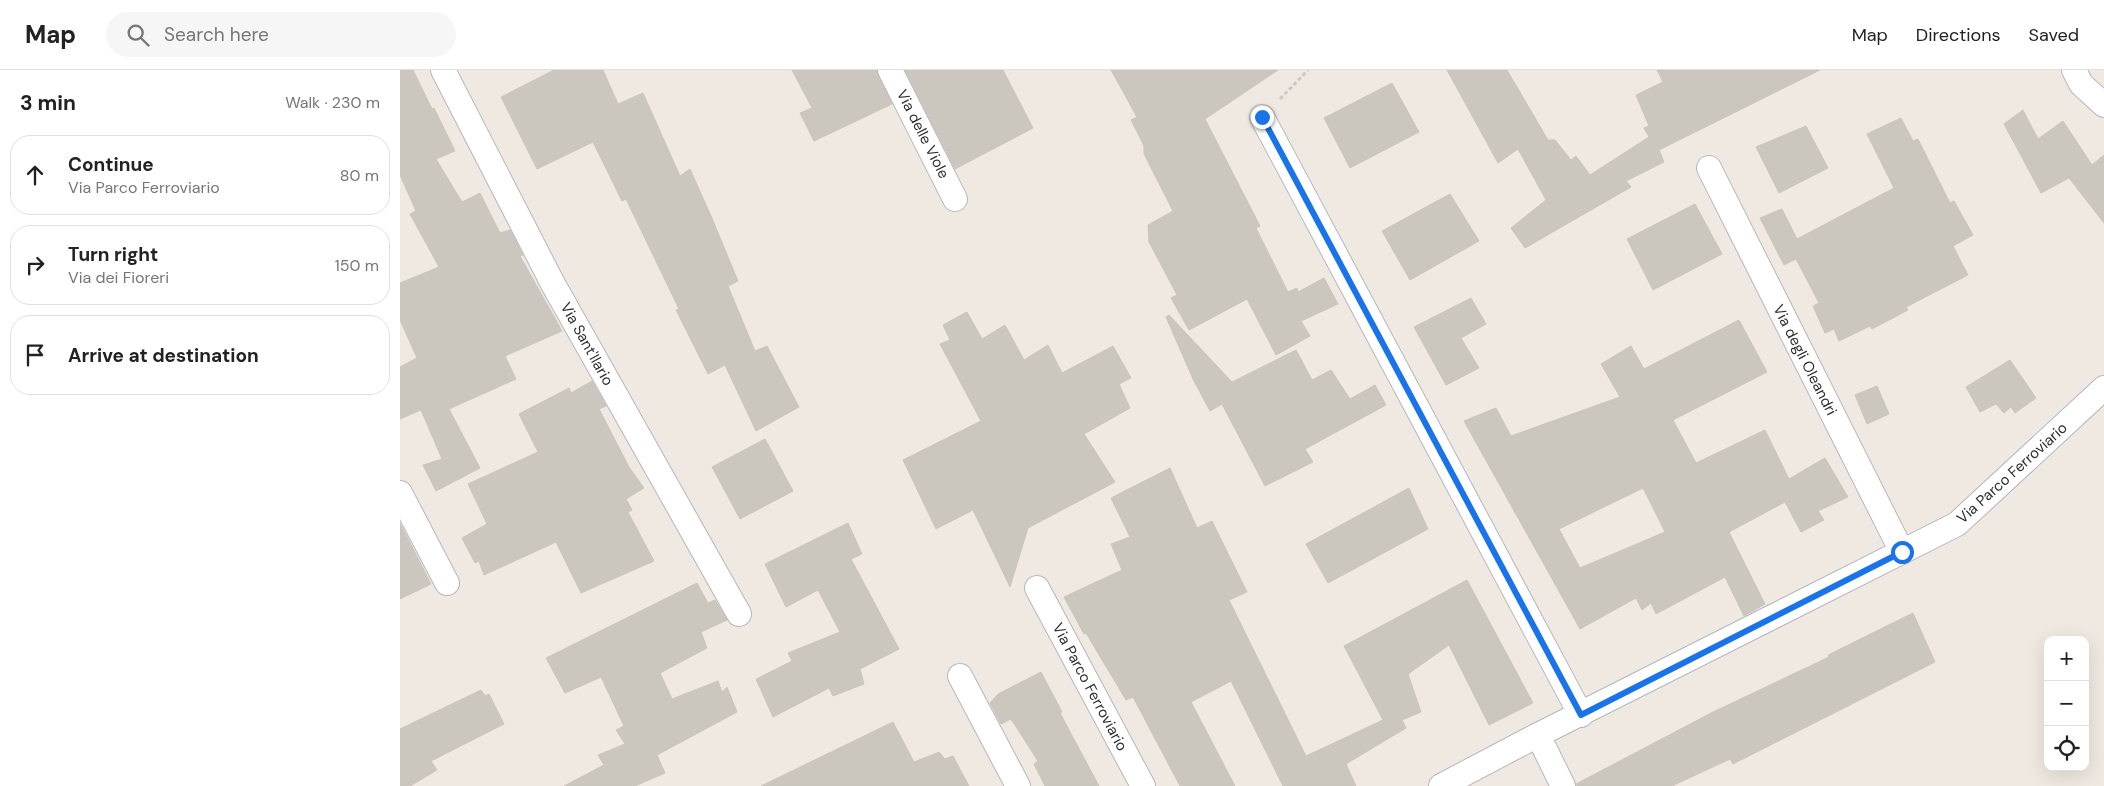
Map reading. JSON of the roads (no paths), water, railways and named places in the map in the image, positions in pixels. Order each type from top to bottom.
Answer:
[{"type":"street","name":"Via Sant'Ilario","points":[[443,70],[553,284],[739,614]]},
{"type":"street","name":"Via delle Viole","points":[[890,70],[955,199]]},
{"type":"street","points":[[2074,70],[2081,84],[2104,105]]},
{"type":"street","points":[[1262,117],[1581,715]]},
{"type":"street","name":"Via degli Oleandri","points":[[1709,168],[1902,552]]},
{"type":"street","name":"Via Parco Ferroviario","points":[[1441,786],[1538,735],[1957,524],[2104,388]]},
{"type":"street","points":[[400,493],[447,583]]},
{"type":"street","name":"Via Parco Ferroviario","points":[[1037,588],[1142,786]]},
{"type":"street","points":[[960,676],[1018,786]]},
{"type":"street","points":[[1538,735],[1563,786]]}]
